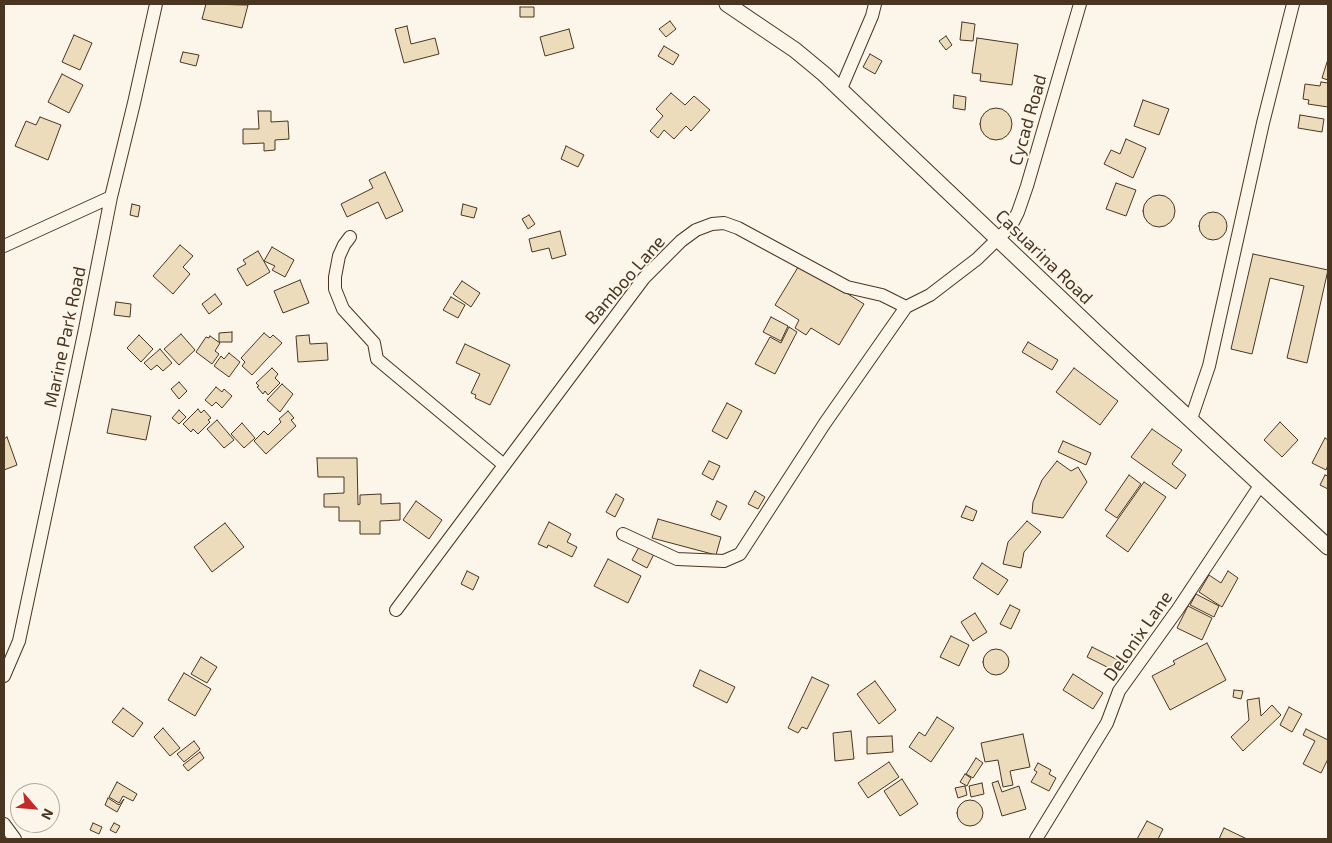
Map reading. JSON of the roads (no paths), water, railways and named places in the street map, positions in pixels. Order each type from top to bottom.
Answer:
[{"type":"street","name":"Marine Park Road","points":[[4,676],[19,641],[111,197],[156,4]]},
{"type":"street","name":"Casuarina Road","points":[[727,4],[795,50],[1261,484],[1326,540]]},
{"type":"street","points":[[840,91],[872,16],[874,4]]},
{"type":"street","name":"Cycad Road","points":[[997,239],[1010,226],[1027,186],[1080,4]]},
{"type":"street","points":[[1191,418],[1209,366],[1263,123],[1293,4]]},
{"type":"street","points":[[4,246],[111,197]]},
{"type":"street","name":"Bamboo Lane","points":[[396,610],[644,278],[681,241],[696,230],[712,224],[724,223],[738,228],[847,287],[882,295],[906,307]]},
{"type":"street","points":[[350,238],[339,256],[335,277],[335,290],[343,309],[374,344],[377,358],[504,465]]},
{"type":"street","points":[[623,534],[677,559],[724,561],[740,554],[824,423],[906,307],[947,283],[977,260],[997,239]]},
{"type":"street","name":"Delonix Lane","points":[[1036,839],[1107,723],[1119,691],[1178,609],[1261,484]]},
{"type":"street","points":[[4,824],[15,839]]}]
